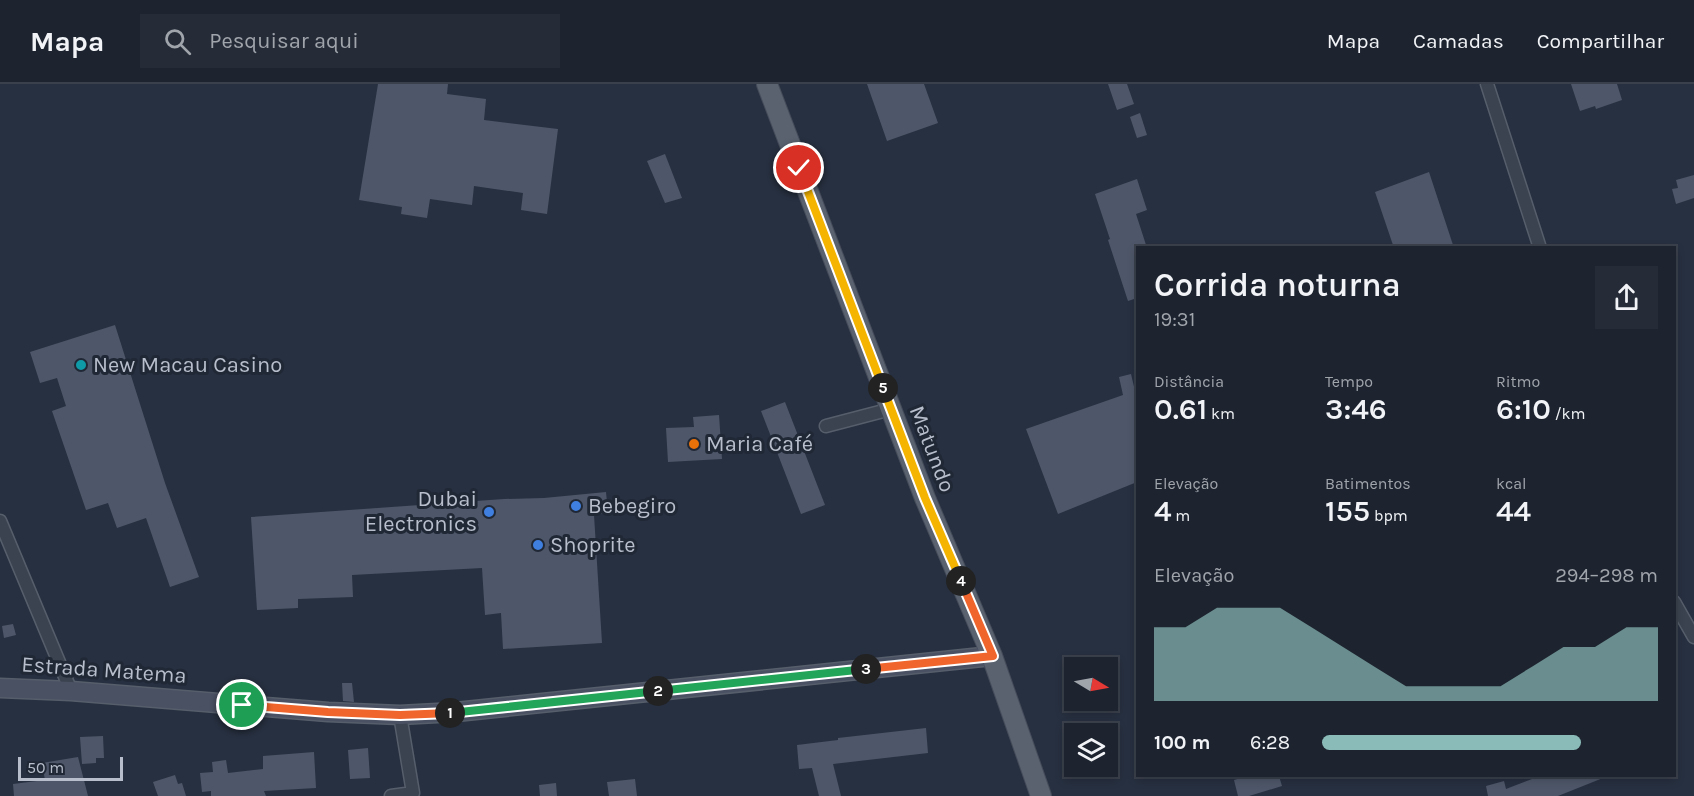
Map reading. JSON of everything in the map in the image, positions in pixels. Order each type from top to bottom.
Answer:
[{"type":"main road","name":"Matundo","points":[[767,84],[925,498],[993,656],[1041,796]]},
{"type":"street","points":[[1487,84],[1539,246]]},
{"type":"street","points":[[826,426],[891,409]]},
{"type":"street","points":[[0,520],[71,691]]},
{"type":"street","points":[[1676,606],[1694,637]]},
{"type":"street","name":"Estrada Matema","points":[[0,688],[71,691],[328,712],[400,715],[456,712],[993,656]]},
{"type":"street","points":[[391,796],[414,794],[400,715]]},
{"type":"building","points":[[378,84],[448,84],[447,94],[486,99],[484,120],[558,129],[547,214],[521,210],[523,193],[474,186],[472,205],[430,199],[427,218],[401,214],[402,207],[359,200]]},
{"type":"building","points":[[867,84],[924,84],[938,123],[887,141]]},
{"type":"building","points":[[1108,84],[1127,84],[1134,104],[1117,110]]},
{"type":"building","points":[[1571,84],[1617,84],[1622,100],[1596,109],[1595,106],[1580,111]]},
{"type":"building","points":[[1140,113],[1147,135],[1137,138],[1130,117]]},
{"type":"building","points":[[665,154],[682,198],[665,203],[647,161]]},
{"type":"building","points":[[1429,172],[1453,246],[1393,246],[1375,192]]},
{"type":"building","points":[[1694,175],[1694,198],[1676,204],[1672,189],[1678,188],[1676,180]]},
{"type":"building","points":[[1137,179],[1147,210],[1136,214],[1146,246],[1136,246],[1136,298],[1128,301],[1095,194]]},
{"type":"building","points":[[115,325],[165,483],[199,577],[170,587],[146,518],[117,528],[108,503],[86,510],[52,411],[66,406],[57,378],[40,383],[30,352]]},
{"type":"building","points":[[1131,374],[1136,390],[1136,482],[1058,514],[1026,429],[1123,395],[1119,377]]},
{"type":"building","points":[[785,402],[825,505],[801,514],[761,411]]},
{"type":"building","name":"Maria Café","points":[[719,415],[722,459],[668,462],[666,428],[694,427],[693,417]]},
{"type":"building","points":[[606,492],[608,513],[594,515],[602,643],[503,649],[501,613],[485,615],[482,568],[352,575],[353,597],[298,599],[298,608],[257,610],[251,517]]},
{"type":"building","points":[[13,624],[16,635],[4,638],[2,626]]},
{"type":"building","points":[[342,683],[352,683],[354,702],[343,701]]},
{"type":"building","points":[[926,728],[928,753],[833,764],[841,796],[819,796],[812,768],[799,769],[797,745]]},
{"type":"building","points":[[103,736],[104,758],[96,758],[96,763],[82,764],[80,737]]},
{"type":"building","points":[[368,748],[370,778],[350,779],[348,750]]},
{"type":"building","points":[[314,752],[316,788],[264,791],[266,796],[211,796],[211,791],[202,792],[200,773],[213,772],[212,762],[226,760],[228,773],[263,769],[263,756]]},
{"type":"building","points":[[78,757],[88,796],[14,796],[13,784],[45,780],[42,763]]},
{"type":"building","points":[[175,775],[178,784],[182,783],[186,796],[158,796],[153,782]]},
{"type":"building","points":[[1244,777],[1279,777],[1282,786],[1249,796],[1238,796],[1234,780]]},
{"type":"building","points":[[1537,777],[1606,777],[1558,796],[1488,796],[1486,786],[1504,781],[1506,789]]},
{"type":"building","points":[[635,779],[637,796],[609,796],[607,782]]},
{"type":"building","points":[[556,783],[557,796],[540,796],[539,785]]},
{"type":"place","name":"New Macau Casino","points":[[81,365]]},
{"type":"place","name":"Maria Café","points":[[694,444]]},
{"type":"place","name":"Bebegiro","points":[[576,506]]},
{"type":"place","name":"Dubai Electronics","points":[[489,512]]},
{"type":"place","name":"Shoprite","points":[[538,545]]},
{"type":"route","points":[[242,705],[400,715],[456,712],[993,656],[925,498],[799,168]]}]
